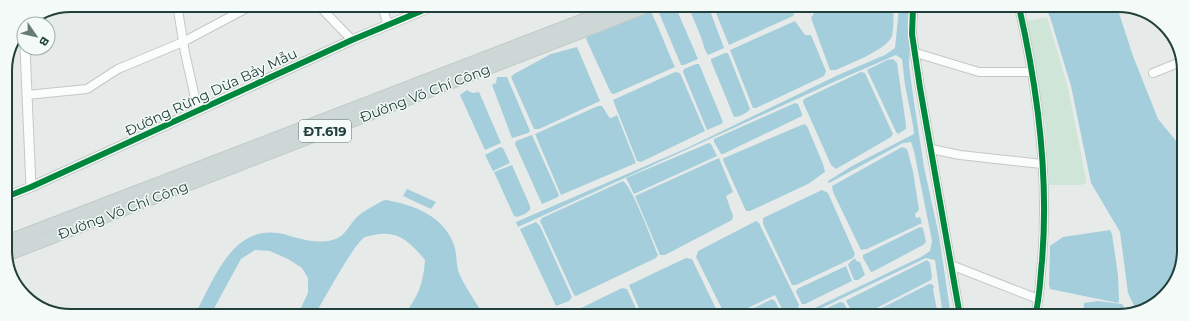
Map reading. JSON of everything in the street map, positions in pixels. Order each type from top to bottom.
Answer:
[{"type":"main road","name":"Đường Võ Chí Công","points":[[12,240],[602,12]]},
{"type":"main road","name":"Đường Võ Chí Công","points":[[12,253],[633,12]]},
{"type":"street","points":[[178,12],[183,42],[198,111]]},
{"type":"street","points":[[27,95],[87,89],[118,69],[183,42],[240,12]]},
{"type":"street","points":[[327,12],[352,40]]},
{"type":"street","points":[[384,12],[388,25]]},
{"type":"street","name":"Đường Rừng Dừa Bảy Mẫu","points":[[12,195],[352,40],[419,12]]},
{"type":"street","points":[[913,12],[912,34],[959,309]]},
{"type":"street","points":[[1020,12],[1032,72],[1040,132],[1044,194],[1044,238],[1036,309]]},
{"type":"street","points":[[916,53],[980,72],[1032,72]]},
{"type":"street","points":[[25,56],[31,187]]},
{"type":"street","points":[[1153,73],[1176,64]]},
{"type":"street","points":[[931,148],[960,155],[1042,164]]},
{"type":"street","points":[[951,266],[1038,299]]},
{"type":"green space","points":[[1047,17],[1068,88],[1086,179],[1086,183],[1081,185],[1049,185],[1046,128],[1024,22]]},
{"type":"water","points":[[645,12],[651,12],[675,67],[614,94],[611,93],[586,39],[589,35]]},
{"type":"water","points":[[659,12],[678,12],[698,59],[681,65]]},
{"type":"water","points":[[691,12],[710,12],[724,48],[708,55]]},
{"type":"water","points":[[716,12],[793,12],[794,14],[793,16],[729,45]]},
{"type":"water","points":[[894,12],[892,36],[883,46],[867,56],[836,70],[830,70],[811,18],[814,13]]},
{"type":"water","points":[[899,12],[909,12],[909,65],[913,95],[924,167],[939,236],[950,309],[942,309],[935,260],[926,258],[820,309],[813,309],[921,257],[930,251],[932,241],[911,142],[903,143],[829,183],[828,181],[852,166],[914,134],[902,59],[896,55],[518,227],[516,222],[687,148],[838,75],[885,55],[895,48]]},
{"type":"water","points":[[1048,12],[1119,12],[1133,56],[1158,119],[1177,142],[1176,261],[1169,279],[1162,289],[1151,299],[1134,306],[1128,293],[1120,232],[1091,183],[1071,86]]},
{"type":"water","points":[[795,21],[805,35],[811,35],[826,71],[824,76],[756,108],[753,108],[730,50]]},
{"type":"water","points":[[577,47],[600,101],[539,129],[534,129],[511,77],[551,54]]},
{"type":"water","points":[[728,53],[750,109],[736,117],[734,117],[711,61],[711,59]]},
{"type":"water","points":[[893,59],[897,63],[906,125],[906,129],[898,134],[867,70],[887,60]]},
{"type":"water","points":[[699,64],[723,122],[707,130],[683,72],[684,69]]},
{"type":"water","points":[[675,72],[680,73],[705,131],[641,162],[637,161],[613,100]]},
{"type":"water","points":[[861,72],[865,73],[893,134],[891,137],[836,169],[831,165],[803,102],[804,99]]},
{"type":"water","points":[[497,77],[507,77],[530,131],[528,133],[512,138],[492,85],[496,83]]},
{"type":"water","points":[[467,90],[472,93],[479,92],[501,143],[485,150],[460,95]]},
{"type":"water","points":[[795,103],[798,104],[802,116],[723,154],[721,154],[714,142],[714,139]]},
{"type":"water","points":[[598,106],[602,106],[611,118],[617,115],[636,163],[561,195],[535,134]]},
{"type":"water","points":[[804,124],[807,126],[825,172],[808,184],[750,211],[746,211],[723,160],[724,158]]},
{"type":"water","points":[[532,135],[559,195],[558,197],[542,204],[515,144],[516,141]]},
{"type":"water","points":[[709,143],[717,156],[634,194],[626,178]]},
{"type":"water","points":[[500,147],[503,148],[510,163],[493,171],[485,155]]},
{"type":"water","points":[[902,147],[907,149],[913,171],[919,210],[915,214],[916,218],[920,217],[922,223],[867,249],[861,250],[833,192],[832,186]]},
{"type":"water","points":[[719,158],[733,192],[726,196],[733,216],[732,220],[665,255],[660,255],[635,196]]},
{"type":"water","points":[[512,165],[530,206],[530,210],[517,217],[514,216],[494,172]]},
{"type":"water","points":[[623,181],[637,204],[658,255],[656,258],[576,296],[574,295],[540,221],[542,218]]},
{"type":"water","points":[[407,189],[436,202],[431,209],[403,196]]},
{"type":"water","points":[[822,190],[828,193],[855,254],[853,258],[796,285],[792,285],[763,224],[763,218]]},
{"type":"water","points":[[386,200],[397,202],[417,209],[435,219],[443,226],[454,245],[457,267],[462,280],[480,309],[408,309],[420,288],[425,260],[409,243],[403,239],[390,234],[382,234],[366,237],[360,241],[318,309],[300,309],[308,293],[308,278],[302,268],[288,259],[270,251],[255,250],[241,259],[214,309],[198,309],[211,283],[229,254],[241,243],[254,235],[271,233],[314,241],[332,240],[343,234],[354,220],[362,213]]},
{"type":"water","points":[[756,221],[759,223],[799,305],[798,308],[782,309],[775,295],[746,309],[722,309],[696,257],[698,251]]},
{"type":"water","points":[[536,222],[540,226],[572,297],[569,301],[556,306],[520,229]]},
{"type":"water","points":[[920,227],[923,228],[926,242],[923,245],[871,272],[863,258],[863,255]]},
{"type":"water","points":[[1110,230],[1112,234],[1118,275],[1118,303],[1050,289],[1050,246],[1063,237]]},
{"type":"water","points":[[686,258],[692,259],[716,309],[639,309],[629,285]]},
{"type":"water","points":[[855,258],[856,261],[860,262],[865,275],[858,280],[854,280],[848,265]]},
{"type":"water","points":[[927,260],[930,263],[931,280],[875,309],[851,309],[846,301]]},
{"type":"water","points":[[846,266],[852,281],[805,304],[802,304],[796,292],[797,289]]},
{"type":"water","points":[[929,284],[932,284],[934,287],[933,289],[937,309],[880,309]]},
{"type":"water","points":[[622,288],[627,289],[636,309],[579,309]]},
{"type":"water","points":[[772,299],[775,301],[779,309],[752,309]]},
{"type":"water","points":[[1098,301],[1122,304],[1125,308],[1084,309],[1084,303]]},
{"type":"water","points":[[840,302],[844,303],[847,309],[825,309]]},
{"type":"cycle path","points":[[12,195],[352,40],[419,12]]},
{"type":"cycle path","points":[[913,12],[912,34],[920,88],[959,309]]},
{"type":"cycle path","points":[[1020,12],[1032,70],[1043,165],[1044,229],[1040,288],[1036,309]]}]
